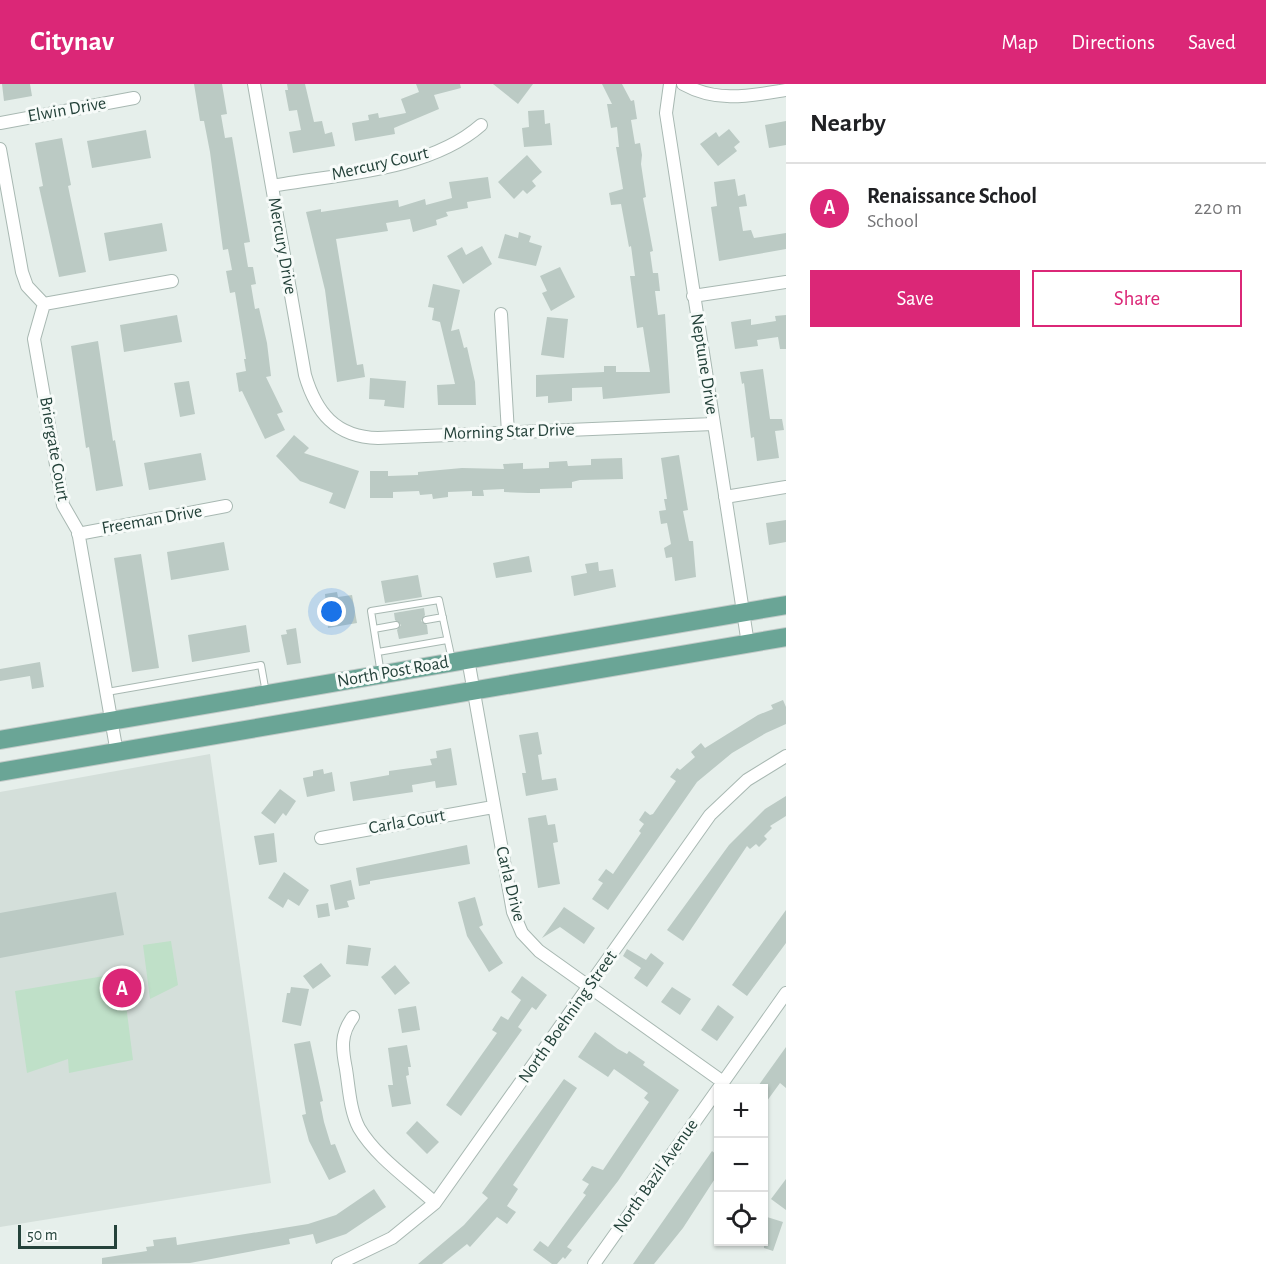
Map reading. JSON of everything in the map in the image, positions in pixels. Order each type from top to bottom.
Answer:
[{"type":"main road","name":"North Post Road","points":[[0,740],[786,605]]},
{"type":"main road","name":"North Post Road","points":[[0,772],[786,638]]},
{"type":"street","name":"Mercury Drive","points":[[254,84],[305,375],[316,405]]},
{"type":"street","name":"Neptune Drive","points":[[670,84],[666,113],[748,644]]},
{"type":"street","points":[[683,84],[703,93],[729,98],[786,90]]},
{"type":"street","name":"Elwin Drive","points":[[0,123],[134,98]]},
{"type":"street","name":"Mercury Court","points":[[272,186],[416,160],[455,143],[481,125]]},
{"type":"street","points":[[0,149],[21,272],[27,286],[44,304],[172,281]]},
{"type":"street","points":[[693,296],[786,282]]},
{"type":"street","name":"Briergate Court","points":[[44,304],[34,339],[63,505],[78,534],[117,753]]},
{"type":"street","points":[[501,314],[508,433]]},
{"type":"street","name":"Morning Star Drive","points":[[316,405],[334,424],[352,434],[369,438],[713,424]]},
{"type":"street","points":[[725,497],[786,487]]},
{"type":"street","name":"Freeman Drive","points":[[78,534],[226,506]]},
{"type":"street","name":"Carla Drive","points":[[460,661],[474,692],[508,895],[522,933],[539,951],[717,1084]]},
{"type":"street","name":"North Boehning Street","points":[[338,1264],[392,1238],[435,1203],[710,815],[747,780],[786,756]]},
{"type":"street","name":"Carla Court","points":[[321,838],[493,807]]},
{"type":"street","name":"North Bazil Avenue","points":[[721,1084],[786,993]]},
{"type":"street","points":[[353,1017],[343,1034],[342,1045],[352,1105],[359,1127],[373,1145],[435,1203]]},
{"type":"street","name":"North Bazil Avenue","points":[[594,1264],[714,1094]]},
{"type":"lane","points":[[381,674],[370,611],[440,600],[447,640],[460,661]]},
{"type":"lane","points":[[426,620],[443,617]]},
{"type":"lane","points":[[374,629],[396,625]]},
{"type":"lane","points":[[378,652],[447,640]]},
{"type":"lane","points":[[106,692],[261,665],[266,694]]},
{"type":"shaded area","points":[[210,754],[271,1183],[0,1227],[0,792]]},
{"type":"green space","points":[[171,941],[178,985],[150,999],[143,945]]},
{"type":"green space","points":[[122,973],[133,1060],[69,1073],[68,1059],[27,1073],[15,991]]},
{"type":"building","points":[[2,84],[30,84],[32,96],[4,101]]},
{"type":"building","points":[[194,84],[222,84],[227,114],[221,115],[225,138],[232,137],[250,242],[244,243],[248,267],[253,267],[256,284],[251,285],[255,309],[259,308],[267,343],[271,376],[266,377],[283,412],[277,414],[285,430],[265,439],[242,391],[239,392],[236,373],[246,371],[244,359],[246,359],[235,292],[230,293],[226,271],[232,270],[228,249],[223,250],[210,152],[204,121],[200,121]]},
{"type":"building","points":[[287,84],[305,84],[314,122],[322,121],[325,134],[332,132],[335,146],[293,153],[289,132],[301,130],[297,110],[289,111],[285,90],[288,90]]},
{"type":"building","points":[[416,84],[460,84],[461,88],[434,95],[439,109],[394,128],[395,134],[355,141],[352,123],[369,120],[368,115],[378,113],[379,118],[406,113],[401,99],[419,92]]},
{"type":"building","points":[[493,84],[533,84],[518,104]]},
{"type":"building","points":[[602,84],[622,84],[631,101],[634,100],[637,119],[631,120],[635,144],[640,143],[642,155],[641,164],[646,197],[643,198],[653,251],[650,252],[653,273],[658,273],[660,291],[655,291],[658,315],[665,314],[670,393],[603,399],[602,387],[572,388],[572,401],[548,403],[548,396],[536,397],[536,375],[604,372],[604,366],[616,366],[616,372],[650,372],[643,327],[637,328],[630,276],[635,276],[631,246],[629,247],[621,204],[611,205],[609,193],[623,189],[616,147],[619,147],[617,127],[611,128],[607,104],[612,104]]},
{"type":"building","points":[[544,110],[545,124],[550,123],[552,145],[524,147],[522,128],[529,127],[528,111]]},
{"type":"building","points":[[786,121],[786,145],[769,148],[765,125]]},
{"type":"building","points":[[729,129],[740,142],[734,147],[737,151],[718,166],[700,144],[716,132],[719,137]]},
{"type":"building","points":[[146,130],[151,158],[92,168],[87,141]]},
{"type":"building","points":[[62,138],[71,185],[68,186],[86,272],[59,277],[39,187],[43,186],[35,143]]},
{"type":"building","points":[[527,155],[542,172],[532,181],[536,186],[527,194],[523,190],[514,199],[498,182]]},
{"type":"building","points":[[488,177],[491,198],[467,202],[468,208],[446,212],[448,216],[436,220],[437,225],[413,232],[410,219],[386,223],[388,231],[336,239],[357,365],[363,364],[365,377],[337,382],[325,290],[306,212],[321,209],[321,212],[398,200],[399,207],[425,199],[426,205],[452,198],[449,182]]},
{"type":"building","points":[[735,179],[738,196],[745,194],[747,206],[739,207],[743,231],[751,230],[754,238],[786,233],[786,249],[719,261],[711,207],[717,206],[714,182]]},
{"type":"building","points":[[162,223],[167,251],[109,261],[104,233]]},
{"type":"building","points":[[519,232],[531,236],[529,242],[542,246],[536,266],[498,258],[505,234],[518,238]]},
{"type":"building","points":[[482,246],[492,264],[463,284],[447,256],[462,247],[466,255]]},
{"type":"building","points":[[560,267],[575,297],[551,311],[542,293],[547,291],[540,276]]},
{"type":"building","points":[[433,284],[460,290],[451,331],[459,329],[464,348],[467,347],[475,382],[476,405],[438,405],[437,385],[455,384],[440,322],[432,320],[434,308],[428,307]]},
{"type":"building","points":[[177,315],[182,342],[124,352],[120,325]]},
{"type":"building","points":[[786,315],[786,349],[780,349],[778,337],[757,340],[758,346],[735,349],[731,322],[751,319],[751,325],[776,321],[775,316]]},
{"type":"building","points":[[547,317],[568,319],[564,358],[541,355]]},
{"type":"building","points":[[98,341],[113,441],[115,440],[123,486],[96,491],[89,447],[86,448],[71,346]]},
{"type":"building","points":[[763,369],[770,419],[782,419],[784,430],[775,431],[779,458],[757,461],[754,437],[751,438],[744,383],[742,384],[740,372]]},
{"type":"building","points":[[370,378],[406,381],[404,408],[384,406],[385,400],[369,399]]},
{"type":"building","points":[[189,381],[195,414],[180,417],[174,383]]},
{"type":"building","points":[[294,435],[309,448],[304,453],[359,471],[345,509],[329,503],[333,493],[300,481],[276,456]]},
{"type":"building","points":[[201,453],[206,480],[149,490],[144,463]]},
{"type":"building","points":[[679,455],[688,510],[683,511],[689,541],[693,541],[696,577],[675,581],[672,557],[666,558],[664,548],[671,544],[667,523],[661,524],[659,511],[666,510],[664,499],[667,499],[661,458]]},
{"type":"building","points":[[622,458],[623,479],[580,480],[572,482],[572,488],[540,489],[540,493],[504,492],[504,489],[483,490],[484,496],[472,496],[472,491],[448,492],[448,497],[433,499],[432,494],[420,495],[419,491],[393,492],[393,498],[370,498],[370,471],[388,471],[388,476],[418,475],[418,472],[462,468],[504,469],[503,464],[523,463],[523,469],[549,468],[549,462],[567,461],[568,466],[591,465],[591,459]]},
{"type":"building","points":[[786,520],[786,542],[769,545],[766,523]]},
{"type":"building","points":[[224,542],[229,570],[171,580],[167,552]]},
{"type":"building","points":[[141,554],[159,668],[132,672],[114,558]]},
{"type":"building","points":[[529,556],[532,572],[496,578],[493,563]]},
{"type":"building","points":[[598,562],[599,571],[613,569],[616,587],[574,596],[571,576],[587,573],[585,564]]},
{"type":"building","points":[[418,575],[422,597],[385,603],[381,581]]},
{"type":"building","points":[[337,592],[338,597],[352,595],[357,623],[328,628],[325,594]]},
{"type":"building","points":[[424,608],[425,615],[421,621],[427,625],[428,634],[399,639],[397,630],[401,625],[395,620],[394,613]]},
{"type":"building","points":[[246,625],[250,652],[192,662],[188,635]]},
{"type":"building","points":[[296,628],[301,663],[287,665],[281,635],[287,634],[286,630]]},
{"type":"building","points":[[40,662],[44,687],[32,689],[30,676],[0,681],[0,669]]},
{"type":"building","points":[[783,700],[786,707],[786,724],[732,753],[697,782],[608,910],[592,899],[603,883],[598,880],[606,869],[613,874],[641,833],[639,831],[644,824],[639,820],[645,811],[650,815],[653,814],[676,781],[670,777],[677,768],[680,770],[695,757],[691,752],[701,743],[705,748],[758,715],[773,709],[771,705]]},
{"type":"building","points":[[538,732],[542,754],[538,755],[542,780],[556,778],[558,790],[526,796],[522,773],[526,773],[519,735]]},
{"type":"building","points":[[451,748],[457,785],[436,788],[435,781],[412,785],[413,792],[353,801],[350,782],[389,775],[389,771],[432,765],[430,759],[437,758],[436,751]]},
{"type":"building","points":[[323,769],[324,774],[332,772],[335,791],[307,797],[303,778],[313,776],[313,771]]},
{"type":"building","points":[[280,789],[296,801],[286,816],[283,813],[275,824],[261,813]]},
{"type":"building","points":[[786,796],[786,816],[770,826],[772,828],[764,836],[767,839],[759,847],[756,844],[750,849],[747,846],[683,941],[667,930],[729,845],[765,809]]},
{"type":"building","points":[[546,815],[548,825],[555,824],[558,842],[553,843],[560,884],[538,888],[528,818]]},
{"type":"building","points":[[274,833],[277,862],[259,865],[254,836]]},
{"type":"building","points":[[467,845],[470,864],[370,881],[370,884],[359,886],[356,868]]},
{"type":"building","points":[[284,872],[309,890],[299,906],[288,899],[283,908],[268,898]]},
{"type":"building","points":[[351,880],[355,899],[347,901],[349,907],[335,910],[330,885]]},
{"type":"building","points":[[116,892],[124,935],[0,958],[0,913]]},
{"type":"building","points":[[475,897],[483,925],[479,927],[503,963],[489,972],[467,936],[458,902]]},
{"type":"building","points":[[328,903],[330,916],[318,918],[316,905]]},
{"type":"building","points":[[564,907],[595,928],[584,944],[560,927],[542,938]]},
{"type":"building","points":[[786,910],[786,943],[747,996],[732,985]]},
{"type":"building","points":[[348,945],[371,948],[368,966],[346,964]]},
{"type":"building","points":[[627,949],[646,960],[651,953],[664,963],[647,987],[634,978],[641,968],[623,956]]},
{"type":"building","points":[[321,963],[331,976],[313,989],[303,976]]},
{"type":"building","points":[[395,965],[410,983],[395,995],[381,977]]},
{"type":"building","points":[[522,976],[547,995],[536,1010],[532,1007],[518,1027],[522,1030],[461,1116],[446,1105],[497,1033],[492,1030],[501,1016],[508,1020],[521,1000],[511,992]]},
{"type":"building","points":[[291,987],[309,989],[301,1026],[282,1022],[287,993],[290,993]]},
{"type":"building","points":[[672,987],[691,999],[680,1015],[661,1002]]},
{"type":"building","points":[[718,1005],[734,1017],[717,1041],[701,1030]]},
{"type":"building","points":[[416,1006],[420,1030],[402,1033],[398,1009]]},
{"type":"building","points":[[595,1032],[618,1049],[627,1054],[629,1051],[645,1062],[643,1065],[679,1090],[618,1181],[567,1247],[572,1250],[565,1259],[563,1257],[557,1264],[552,1264],[533,1250],[540,1241],[548,1247],[586,1195],[583,1193],[589,1184],[582,1180],[592,1166],[603,1170],[649,1102],[644,1098],[648,1093],[614,1069],[608,1077],[578,1057]]},
{"type":"building","points":[[310,1041],[323,1101],[320,1102],[324,1122],[331,1145],[335,1144],[346,1172],[329,1180],[309,1141],[302,1115],[306,1114],[294,1044]]},
{"type":"building","points":[[407,1045],[411,1067],[408,1067],[409,1075],[406,1076],[411,1104],[392,1107],[388,1085],[393,1085],[388,1048]]},
{"type":"building","points":[[786,1047],[786,1088],[780,1083],[768,1100],[768,1084],[760,1084]]},
{"type":"building","points":[[564,1079],[577,1088],[513,1185],[518,1189],[507,1206],[516,1212],[507,1224],[497,1217],[470,1247],[467,1244],[442,1264],[418,1264],[464,1225],[488,1198],[482,1193]]},
{"type":"building","points":[[417,1121],[439,1142],[427,1154],[406,1133]]},
{"type":"building","points":[[712,1151],[714,1153],[714,1180],[683,1228],[654,1264],[633,1264]]},
{"type":"building","points":[[786,1179],[786,1210],[771,1199]]},
{"type":"building","points":[[374,1189],[386,1207],[346,1234],[316,1244],[313,1234],[289,1239],[290,1244],[190,1263],[102,1264],[102,1258],[147,1251],[146,1247],[154,1246],[153,1240],[176,1237],[177,1245],[308,1224],[336,1215]]},
{"type":"building","points":[[768,1217],[783,1222],[773,1251],[764,1248],[768,1246]]},
{"type":"place","name":"Renaissance School","points":[[122,988]]}]
